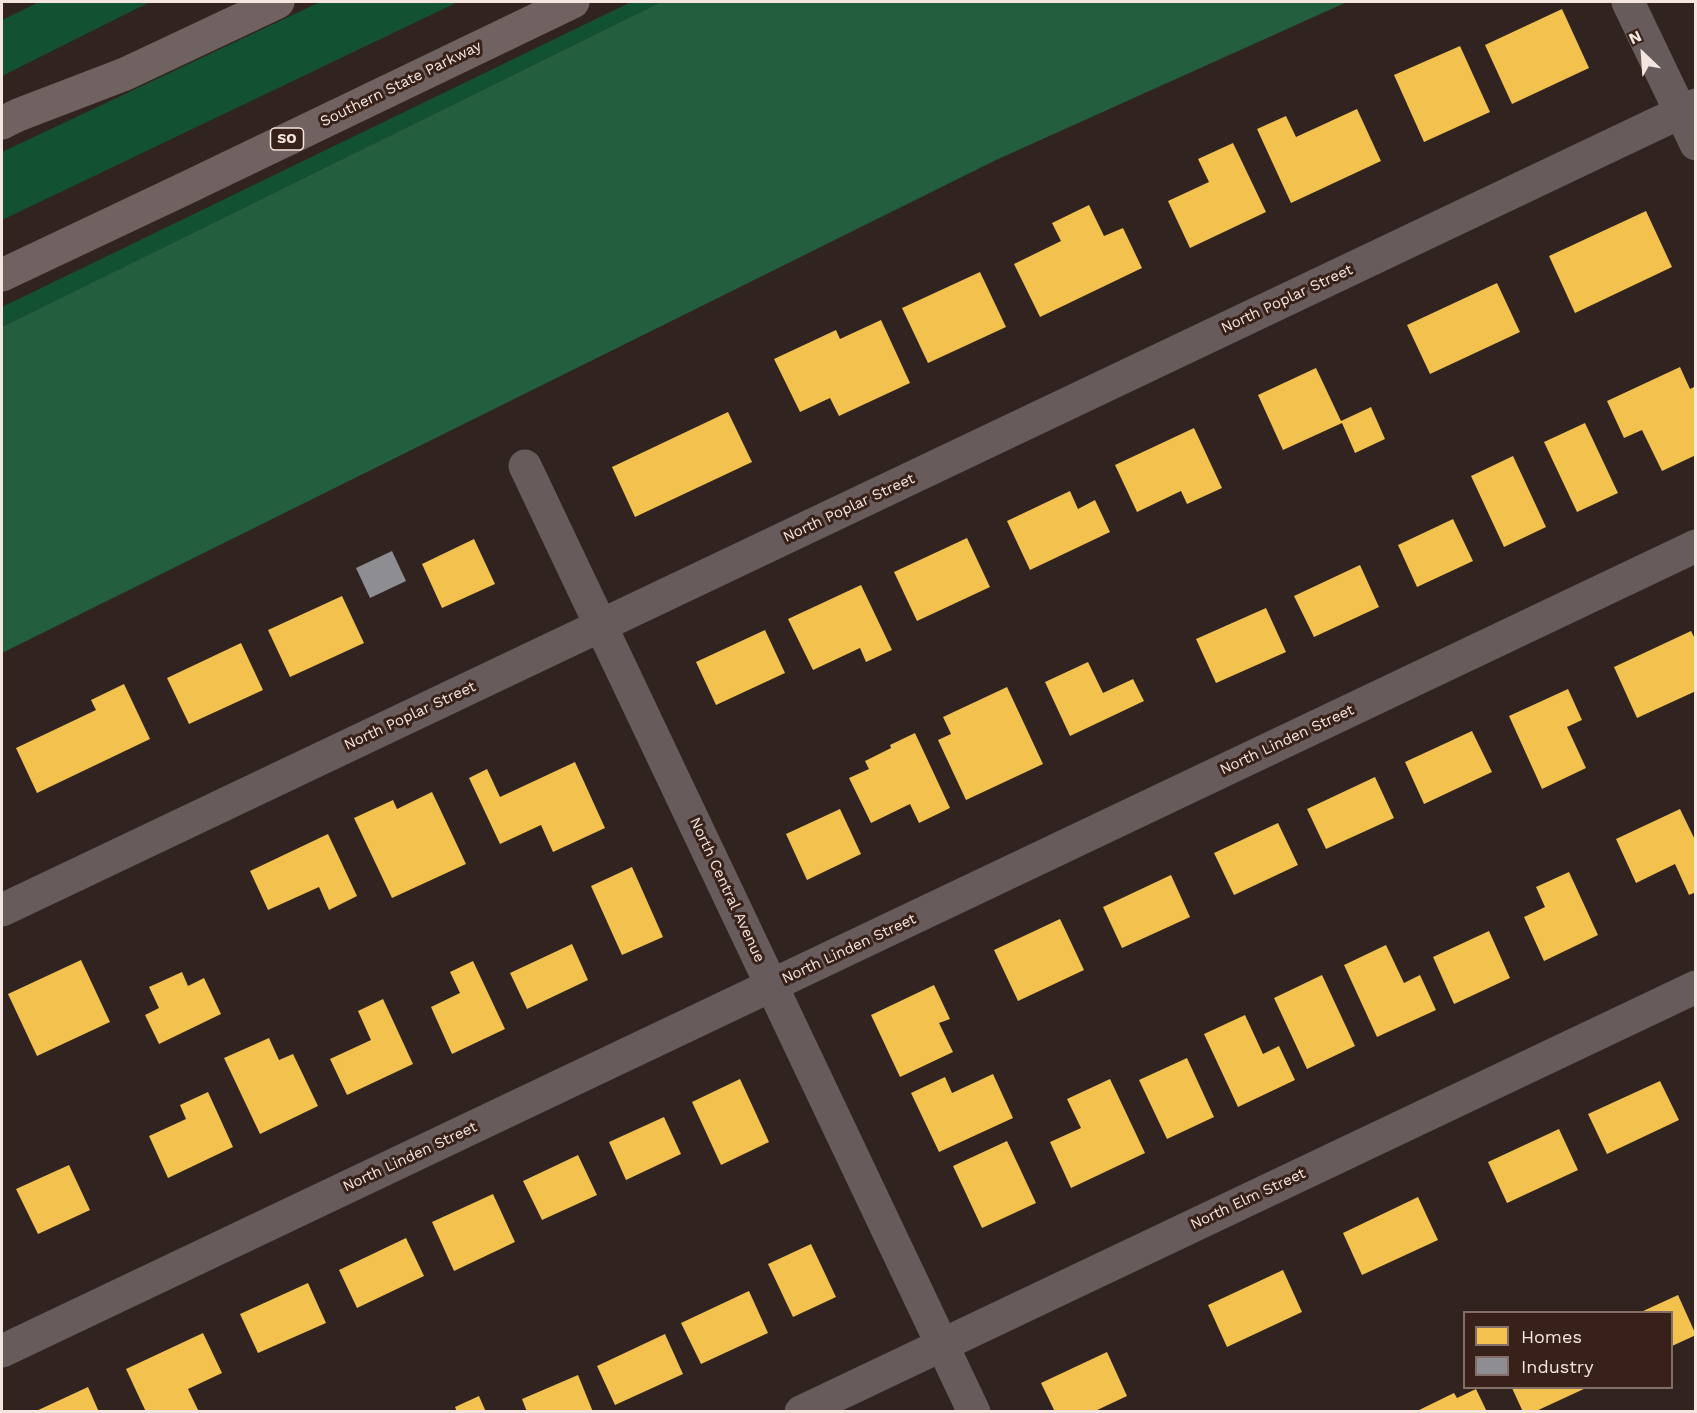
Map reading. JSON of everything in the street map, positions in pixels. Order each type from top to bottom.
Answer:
[{"type":"highway","points":[[2,123],[125,74],[278,2]]},
{"type":"highway","name":"Southern State Parkway","points":[[2,275],[573,2]]},
{"type":"street","points":[[1628,2],[1688,109],[1695,144]]},
{"type":"street","name":"North Poplar Street","points":[[2,910],[1688,109]]},
{"type":"street","name":"North Central Avenue","points":[[525,466],[974,1412]]},
{"type":"street","name":"North Linden Street","points":[[2,1351],[1695,546]]},
{"type":"street","name":"North Elm Street","points":[[801,1412],[1695,987]]},
{"type":"green space","points":[[39,2],[150,2],[2,76],[2,20]]},
{"type":"green space","points":[[320,2],[458,2],[2,220],[2,152]]},
{"type":"green space","points":[[631,2],[661,2],[2,327],[2,307]]},
{"type":"green space","points":[[661,2],[1347,2],[996,160],[2,653],[2,327]]},
{"type":"building: Homes","points":[[1562,9],[1589,68],[1512,104],[1485,45]]},
{"type":"building: Homes","points":[[1460,46],[1490,112],[1424,142],[1394,75]]},
{"type":"building: Homes","points":[[1357,109],[1381,161],[1291,203],[1257,129],[1286,116],[1296,137]]},
{"type":"building: Homes","points":[[1233,143],[1266,212],[1190,248],[1168,201],[1209,182],[1198,159]]},
{"type":"building: Homes","points":[[1089,205],[1104,236],[1123,228],[1142,268],[1040,317],[1014,264],[1061,241],[1052,223]]},
{"type":"building: Homes","points":[[1646,211],[1672,267],[1575,313],[1549,256]]},
{"type":"building: Homes","points":[[980,272],[1006,327],[928,363],[902,308]]},
{"type":"building: Homes","points":[[1497,283],[1520,332],[1430,374],[1407,325]]},
{"type":"building: Homes","points":[[881,320],[910,383],[839,416],[830,398],[800,412],[774,359],[836,330],[840,339]]},
{"type":"building: Homes","points":[[1680,367],[1690,389],[1696,386],[1696,455],[1662,471],[1642,430],[1624,438],[1607,401]]},
{"type":"building: Homes","points":[[1316,368],[1341,421],[1371,407],[1385,439],[1355,453],[1342,423],[1283,450],[1258,395]]},
{"type":"building: Homes","points":[[728,412],[752,462],[635,517],[612,467]]},
{"type":"building: Homes","points":[[1585,423],[1618,493],[1577,512],[1544,442]]},
{"type":"building: Homes","points":[[1194,428],[1222,488],[1187,504],[1181,491],[1137,512],[1115,465]]},
{"type":"building: Homes","points":[[1513,456],[1546,527],[1504,547],[1471,476]]},
{"type":"building: Homes","points":[[1070,491],[1078,509],[1095,500],[1110,532],[1030,570],[1007,521]]},
{"type":"building: Homes","points":[[1453,519],[1473,561],[1417,587],[1398,545]]},
{"type":"building: Homes","points":[[967,538],[990,587],[917,621],[894,572]]},
{"type":"building: Homes","points":[[474,539],[495,584],[442,608],[422,564]]},
{"type":"building: Homes","points":[[1360,565],[1379,607],[1314,637],[1294,596]]},
{"type":"building: Homes","points":[[861,585],[892,650],[866,662],[860,648],[813,670],[788,619]]},
{"type":"building: Homes","points":[[342,596],[364,643],[290,677],[268,630]]},
{"type":"building: Homes","points":[[1266,608],[1286,652],[1216,683],[1196,639]]},
{"type":"building: Homes","points":[[765,630],[785,673],[716,705],[696,662]]},
{"type":"building: Homes","points":[[1691,631],[1696,641],[1696,691],[1637,718],[1614,667]]},
{"type":"building: Homes","points":[[241,643],[263,690],[189,724],[167,678]]},
{"type":"building: Homes","points":[[1088,662],[1103,693],[1133,679],[1144,701],[1070,736],[1045,682]]},
{"type":"building: Homes","points":[[124,684],[150,739],[37,793],[16,748],[96,710],[91,700]]},
{"type":"building: Homes","points":[[1007,687],[1043,764],[966,800],[938,740],[951,734],[943,717]]},
{"type":"building: Homes","points":[[1568,689],[1582,720],[1567,727],[1586,768],[1542,789],[1509,716]]},
{"type":"building: Homes","points":[[1472,731],[1492,772],[1424,804],[1405,762]]},
{"type":"building: Homes","points":[[915,733],[950,808],[919,823],[910,804],[871,823],[849,778],[869,769],[865,761]]},
{"type":"building: Homes","points":[[575,762],[605,828],[553,852],[541,825],[500,844],[469,778],[487,769],[500,797]]},
{"type":"building: Homes","points":[[1375,777],[1394,818],[1326,849],[1307,809]]},
{"type":"building: Homes","points":[[432,792],[466,864],[392,898],[354,818],[393,800],[397,809]]},
{"type":"building: Homes","points":[[840,809],[861,854],[807,880],[786,834]]},
{"type":"building: Homes","points":[[1680,809],[1696,842],[1696,892],[1689,895],[1675,864],[1636,883],[1616,839]]},
{"type":"building: Homes","points":[[1278,823],[1298,865],[1234,895],[1214,853]]},
{"type":"building: Homes","points":[[328,834],[357,896],[329,910],[319,887],[268,910],[250,871]]},
{"type":"building: Homes","points":[[632,867],[663,937],[622,955],[591,886]]},
{"type":"building: Homes","points":[[1569,872],[1598,935],[1544,961],[1524,917],[1545,907],[1536,887]]},
{"type":"building: Homes","points":[[1171,875],[1190,917],[1122,948],[1103,907]]},
{"type":"building: Homes","points":[[1060,919],[1084,970],[1018,1001],[994,950]]},
{"type":"building: Homes","points":[[1489,931],[1510,978],[1454,1004],[1433,957]]},
{"type":"building: Homes","points":[[572,944],[588,980],[527,1009],[510,973]]},
{"type":"building: Homes","points":[[1386,945],[1404,983],[1420,975],[1436,1010],[1377,1037],[1344,965]]},
{"type":"building: Homes","points":[[81,960],[110,1022],[37,1056],[8,994]]},
{"type":"building: Homes","points":[[473,961],[505,1029],[452,1054],[431,1007],[460,993],[450,972]]},
{"type":"building: Homes","points":[[182,972],[188,986],[204,978],[221,1014],[159,1044],[145,1015],[159,1008],[149,987]]},
{"type":"building: Homes","points":[[1322,975],[1355,1046],[1307,1069],[1274,998]]},
{"type":"building: Homes","points":[[934,985],[950,1019],[939,1023],[953,1052],[900,1077],[871,1015]]},
{"type":"building: Homes","points":[[383,999],[413,1064],[347,1095],[330,1059],[371,1040],[358,1011]]},
{"type":"building: Homes","points":[[1245,1015],[1263,1054],[1279,1046],[1295,1080],[1238,1107],[1204,1034]]},
{"type":"building: Homes","points":[[269,1038],[279,1060],[293,1054],[318,1106],[260,1134],[224,1058]]},
{"type":"building: Homes","points":[[1187,1058],[1214,1117],[1167,1139],[1139,1080]]},
{"type":"building: Homes","points":[[993,1074],[1013,1118],[939,1152],[911,1093],[945,1077],[952,1093]]},
{"type":"building: Homes","points":[[740,1079],[769,1142],[721,1165],[692,1102]]},
{"type":"building: Homes","points":[[1110,1079],[1145,1153],[1071,1188],[1050,1142],[1081,1128],[1067,1099]]},
{"type":"building: Homes","points":[[1660,1081],[1679,1120],[1607,1154],[1588,1114]]},
{"type":"building: Homes","points":[[208,1092],[233,1147],[168,1178],[149,1136],[186,1119],[180,1105]]},
{"type":"building: Homes","points":[[664,1117],[681,1154],[626,1180],[609,1142]]},
{"type":"building: Homes","points":[[1559,1129],[1578,1170],[1507,1203],[1488,1162]]},
{"type":"building: Homes","points":[[1007,1141],[1036,1203],[982,1228],[953,1166]]},
{"type":"building: Homes","points":[[578,1155],[597,1195],[542,1220],[523,1181]]},
{"type":"building: Homes","points":[[69,1165],[90,1210],[38,1234],[16,1189]]},
{"type":"building: Homes","points":[[493,1194],[515,1242],[454,1271],[432,1222]]},
{"type":"building: Homes","points":[[1418,1197],[1438,1240],[1362,1275],[1343,1233]]},
{"type":"building: Homes","points":[[406,1238],[424,1276],[357,1308],[339,1270]]},
{"type":"building: Homes","points":[[811,1244],[836,1297],[793,1317],[768,1264]]},
{"type":"building: Homes","points":[[1283,1270],[1302,1312],[1227,1347],[1208,1305]]},
{"type":"building: Homes","points":[[308,1283],[326,1323],[258,1353],[240,1314]]},
{"type":"building: Homes","points":[[749,1291],[768,1333],[701,1364],[681,1323]]},
{"type":"building: Homes","points":[[1678,1295],[1696,1335],[1673,1346],[1673,1311],[1643,1311]]},
{"type":"building: Homes","points":[[203,1333],[222,1373],[188,1389],[199,1412],[146,1412],[126,1369]]},
{"type":"building: Homes","points":[[665,1334],[683,1374],[615,1405],[597,1366]]},
{"type":"building: Homes","points":[[1107,1352],[1127,1396],[1093,1412],[1055,1412],[1041,1383]]},
{"type":"building: Homes","points":[[578,1375],[593,1412],[527,1412],[522,1399]]},
{"type":"building: Homes","points":[[88,1387],[99,1412],[34,1412]]},
{"type":"building: Homes","points":[[1476,1389],[1487,1412],[1415,1412],[1454,1393],[1457,1398]]},
{"type":"building: Homes","points":[[1512,1389],[1584,1389],[1534,1412],[1523,1412]]},
{"type":"building: Homes","points":[[479,1396],[486,1412],[457,1412],[455,1407]]},
{"type":"building: Industry","points":[[392,551],[406,581],[370,598],[356,568]]}]
